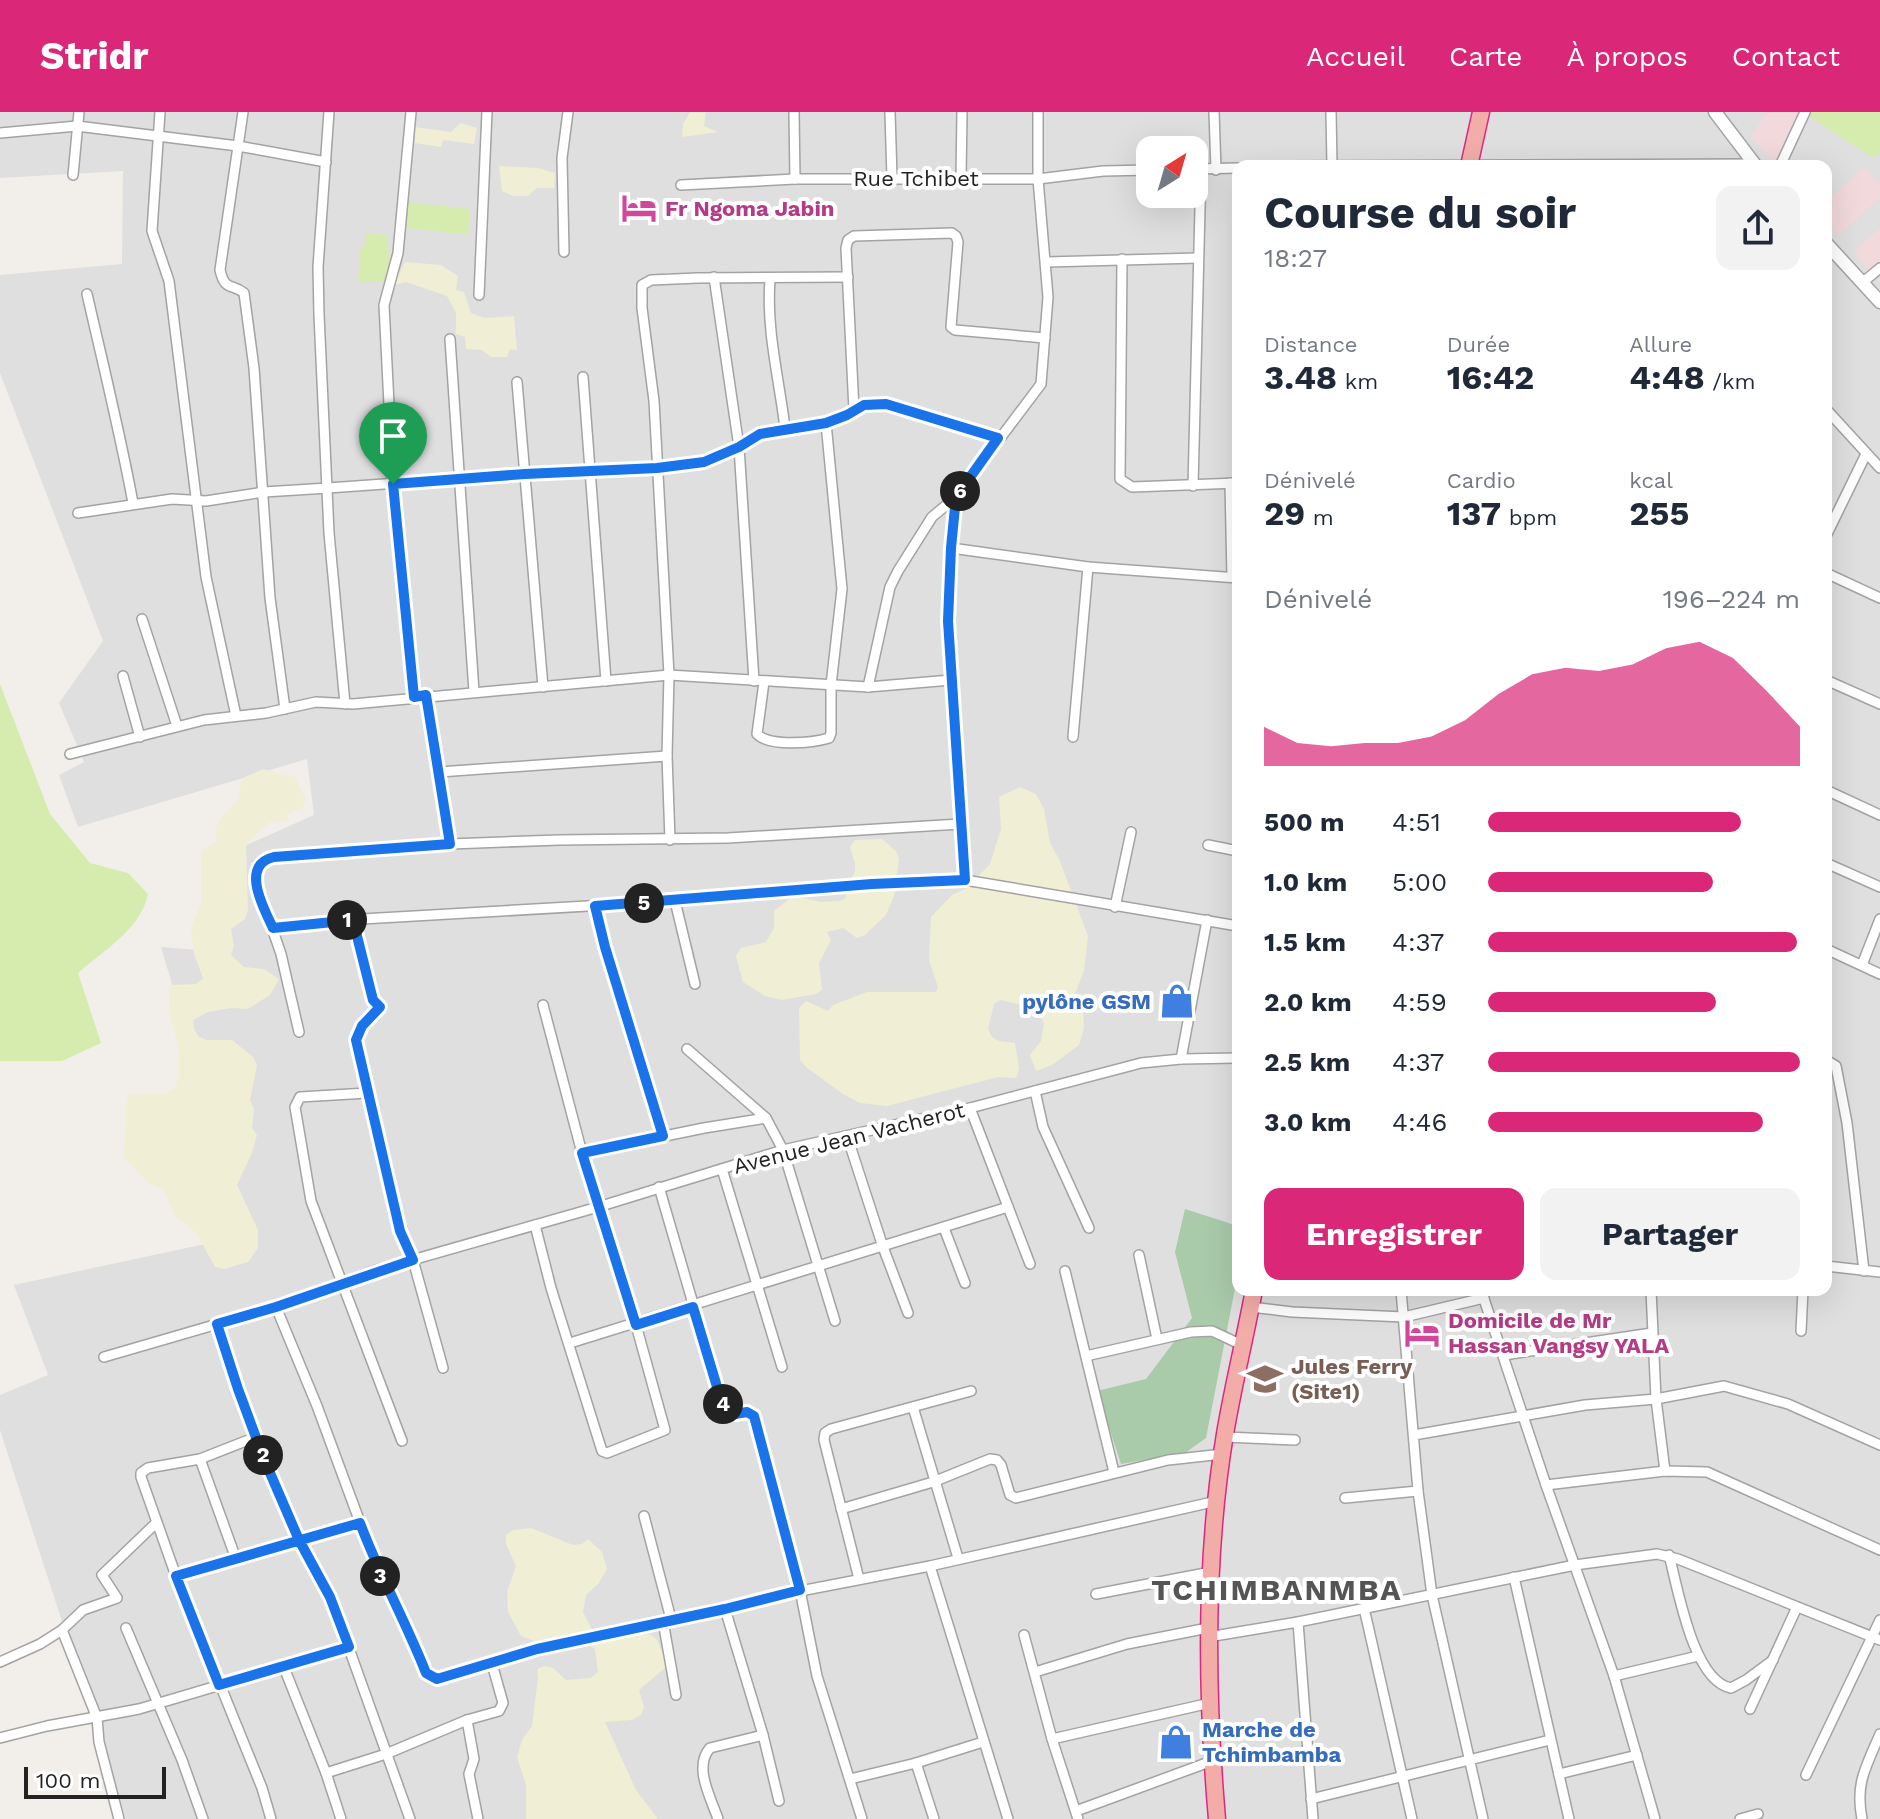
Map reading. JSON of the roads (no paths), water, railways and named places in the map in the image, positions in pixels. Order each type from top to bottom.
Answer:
[{"type":"highway","points":[[1471,160],[1481,112]]},
{"type":"highway","points":[[1217,1819],[1208,1632],[1211,1572],[1224,1446],[1252,1298]]},
{"type":"street","points":[[73,175],[79,112]]},
{"type":"street","points":[[160,112],[152,231],[169,281],[211,603],[236,716]]},
{"type":"street","points":[[243,112],[220,270],[222,280],[228,287],[244,293],[252,344],[270,598],[285,709]]},
{"type":"street","points":[[329,112],[318,267],[329,533],[345,704]]},
{"type":"street","points":[[411,112],[398,253],[384,305],[393,484],[414,697]]},
{"type":"street","points":[[479,295],[487,112]]},
{"type":"street","points":[[564,252],[562,158],[568,112]]},
{"type":"street","points":[[794,112],[795,179]]},
{"type":"street","points":[[890,112],[892,178]]},
{"type":"street","points":[[961,177],[962,112]]},
{"type":"street","points":[[868,687],[894,578],[932,517],[956,497],[1041,384],[1048,297],[1038,179],[1038,112]]},
{"type":"street","points":[[1214,112],[1216,170]]},
{"type":"street","points":[[1331,112],[1332,160]]},
{"type":"street","points":[[1715,112],[1751,160]]},
{"type":"street","points":[[1783,160],[1805,112]]},
{"type":"street","points":[[0,133],[77,126],[238,146],[326,162]]},
{"type":"street","points":[[1208,170],[1232,169]]},
{"type":"street","name":"Rue Tchibet","points":[[681,185],[795,179],[1038,179],[1136,170]]},
{"type":"street","points":[[1193,486],[1197,208]]},
{"type":"street","points":[[854,410],[846,248],[848,240],[854,236],[952,233],[958,242],[951,327],[955,330],[1045,338]]},
{"type":"street","points":[[1832,250],[1880,302]]},
{"type":"street","points":[[1046,262],[1198,258]]},
{"type":"street","points":[[1122,259],[1120,479],[1132,487],[1232,483]]},
{"type":"street","points":[[1862,283],[1880,268]]},
{"type":"street","points":[[670,840],[667,756],[669,675],[654,401],[642,285],[651,280],[714,277],[848,277]]},
{"type":"street","points":[[714,277],[739,447],[759,682],[757,734],[766,741],[829,738],[831,733],[831,685],[842,589],[826,423]]},
{"type":"street","points":[[770,279],[770,339],[782,390],[785,428]]},
{"type":"street","points":[[87,294],[112,410],[125,452],[133,503]]},
{"type":"street","points":[[450,339],[474,692]]},
{"type":"street","points":[[583,377],[606,681]]},
{"type":"street","points":[[517,382],[543,687]]},
{"type":"street","points":[[78,513],[172,499],[198,501],[264,492],[657,468],[704,462],[760,434],[826,423],[864,405],[886,404],[998,438]]},
{"type":"street","points":[[1832,416],[1880,468]]},
{"type":"street","points":[[1832,524],[1866,454]]},
{"type":"street","points":[[956,497],[948,611],[965,880]]},
{"type":"street","points":[[951,548],[1088,567],[1232,578]]},
{"type":"street","points":[[1073,737],[1088,567]]},
{"type":"street","points":[[1832,576],[1880,598]]},
{"type":"street","points":[[142,619],[177,726]]},
{"type":"street","points":[[70,754],[177,726],[316,702],[345,704],[669,675],[868,687],[951,680]]},
{"type":"street","points":[[123,676],[140,737]]},
{"type":"street","points":[[1832,683],[1880,704]]},
{"type":"street","points":[[426,695],[450,844]]},
{"type":"street","points":[[439,772],[667,756]]},
{"type":"street","points":[[1832,793],[1880,815]]},
{"type":"street","points":[[299,1032],[289,980],[255,879],[258,864],[264,859],[294,854],[450,844],[670,840],[960,824]]},
{"type":"street","points":[[1115,907],[1131,832]]},
{"type":"street","points":[[1208,845],[1232,850]]},
{"type":"street","points":[[1832,866],[1880,887]]},
{"type":"street","points":[[273,928],[353,920],[965,880],[1232,925]]},
{"type":"street","points":[[675,901],[695,984]]},
{"type":"street","points":[[595,906],[663,1136]]},
{"type":"street","points":[[1862,965],[1880,919]]},
{"type":"street","points":[[353,920],[373,1000],[380,1007],[362,1026],[356,1040],[400,1231],[413,1260],[443,1368]]},
{"type":"street","points":[[1207,920],[1181,1059],[1232,1058]]},
{"type":"street","points":[[1832,952],[1880,974]]},
{"type":"street","points":[[535,1225],[542,1259],[601,1448],[607,1453],[665,1430],[582,1153],[543,1005]]},
{"type":"street","points":[[687,1049],[766,1118],[783,1150],[835,1321]]},
{"type":"street","name":"Avenue Jean Vacherot","points":[[276,1307],[413,1260],[783,1150],[970,1108],[1132,1064],[1181,1059]]},
{"type":"street","points":[[1832,1064],[1836,1066],[1846,1113],[1864,1271]]},
{"type":"street","points":[[1035,1091],[1043,1127],[1089,1228]]},
{"type":"street","points":[[367,1093],[300,1097],[295,1107],[311,1201],[402,1441]]},
{"type":"street","points":[[970,1108],[1030,1264]]},
{"type":"street","points":[[582,1153],[766,1118]]},
{"type":"street","points":[[847,1136],[908,1313]]},
{"type":"street","points":[[722,1169],[782,1367]]},
{"type":"street","points":[[659,1187],[724,1410],[735,1414],[747,1412],[754,1416],[800,1590],[817,1676],[862,1819]]},
{"type":"street","points":[[570,1343],[1008,1207]]},
{"type":"street","points":[[944,1228],[965,1283]]},
{"type":"street","points":[[1139,1255],[1157,1339]]},
{"type":"street","points":[[1832,1267],[1880,1272]]},
{"type":"street","points":[[1065,1271],[1114,1472]]},
{"type":"street","points":[[1402,1296],[1418,1491],[1432,1595],[1483,1819]]},
{"type":"street","points":[[1252,1298],[1292,1312],[1404,1317],[1470,1296]]},
{"type":"street","points":[[1483,1296],[1614,1676],[1655,1819]]},
{"type":"street","points":[[1651,1296],[1656,1399],[1665,1471]]},
{"type":"street","points":[[1801,1331],[1803,1296]]},
{"type":"street","points":[[104,1357],[276,1307],[383,1581],[410,1632],[426,1673],[437,1679],[537,1649],[800,1590],[930,1566],[1217,1501]]},
{"type":"street","points":[[217,1324],[256,1437],[299,1540],[330,1597],[410,1819]]},
{"type":"street","points":[[1086,1356],[1191,1332],[1212,1331],[1242,1345]]},
{"type":"street","points":[[1504,1355],[1652,1333]]},
{"type":"street","points":[[1414,1435],[1585,1405],[1656,1399],[1716,1386],[1732,1387],[1788,1404],[1880,1445]]},
{"type":"street","points":[[859,1579],[824,1440],[825,1433],[971,1391]]},
{"type":"street","points":[[913,1407],[958,1558]]},
{"type":"street","points":[[256,1437],[200,1459],[148,1468],[141,1473],[155,1524],[262,1788],[271,1819]]},
{"type":"street","points":[[841,1509],[933,1482],[990,1459],[997,1460],[1001,1465],[1010,1495],[1016,1498],[1224,1446],[1295,1440]]},
{"type":"street","points":[[200,1459],[236,1559]]},
{"type":"street","points":[[1546,1485],[1665,1471],[1707,1472],[1880,1550]]},
{"type":"street","points":[[1345,1498],[1418,1491]]},
{"type":"street","points":[[644,1516],[667,1620],[676,1695]]},
{"type":"street","points":[[176,1576],[360,1523]]},
{"type":"street","points":[[0,1662],[40,1644],[62,1630],[83,1610],[117,1598],[102,1575],[155,1524]]},
{"type":"street","points":[[1035,1672],[1127,1644],[1298,1622],[1575,1565],[1657,1554],[1669,1555],[1876,1638]]},
{"type":"street","points":[[1669,1555],[1698,1656],[1716,1682],[1731,1688],[1773,1660]]},
{"type":"street","points":[[930,1566],[1008,1819]]},
{"type":"street","points":[[1096,1594],[1211,1572]]},
{"type":"street","points":[[1514,1577],[1569,1819]]},
{"type":"street","points":[[1750,1709],[1797,1607]]},
{"type":"street","points":[[1364,1608],[1412,1819]]},
{"type":"street","points":[[725,1609],[763,1735],[779,1801]]},
{"type":"street","points":[[1806,1775],[1876,1638],[1880,1620]]},
{"type":"street","points":[[1298,1622],[1313,1819]]},
{"type":"street","points":[[126,1628],[203,1819]]},
{"type":"street","points":[[62,1630],[97,1718],[99,1742],[119,1819]]},
{"type":"street","points":[[1024,1635],[1052,1739],[1077,1815],[1212,1761]]},
{"type":"street","points":[[0,1738],[97,1718],[349,1647]]},
{"type":"street","points":[[1614,1676],[1698,1656]]},
{"type":"street","points":[[326,1773],[499,1711],[503,1707],[492,1664]]},
{"type":"street","points":[[283,1665],[341,1819]]},
{"type":"street","points":[[1052,1739],[1210,1703]]},
{"type":"street","points":[[467,1720],[474,1759],[469,1774],[478,1819]]},
{"type":"street","points":[[1862,1819],[1858,1795],[1860,1784],[1880,1734]]},
{"type":"street","points":[[718,1819],[703,1774],[705,1754],[710,1748],[763,1735]]},
{"type":"street","points":[[1311,1799],[1550,1740]]},
{"type":"street","points":[[850,1779],[983,1742]]},
{"type":"street","points":[[1559,1774],[1637,1755]]},
{"type":"street","points":[[916,1763],[934,1819]]},
{"type":"street","points":[[1740,1819],[1758,1814]]},
{"type":"place","name":"Fr Ngoma Jabin","points":[[639,208]]},
{"type":"place","name":"pylône GSM","points":[[1177,1001]]},
{"type":"place","name":"Domicile de Mr Hassan Vangsy YALA","points":[[1422,1333]]},
{"type":"place","name":"Jules Ferry (Site1)","points":[[1265,1379]]},
{"type":"place","name":"Marche de Tchimbamba","points":[[1176,1742]]},
{"type":"district","name":"TCHIMBANMBA","points":[[1277,1589]]}]
